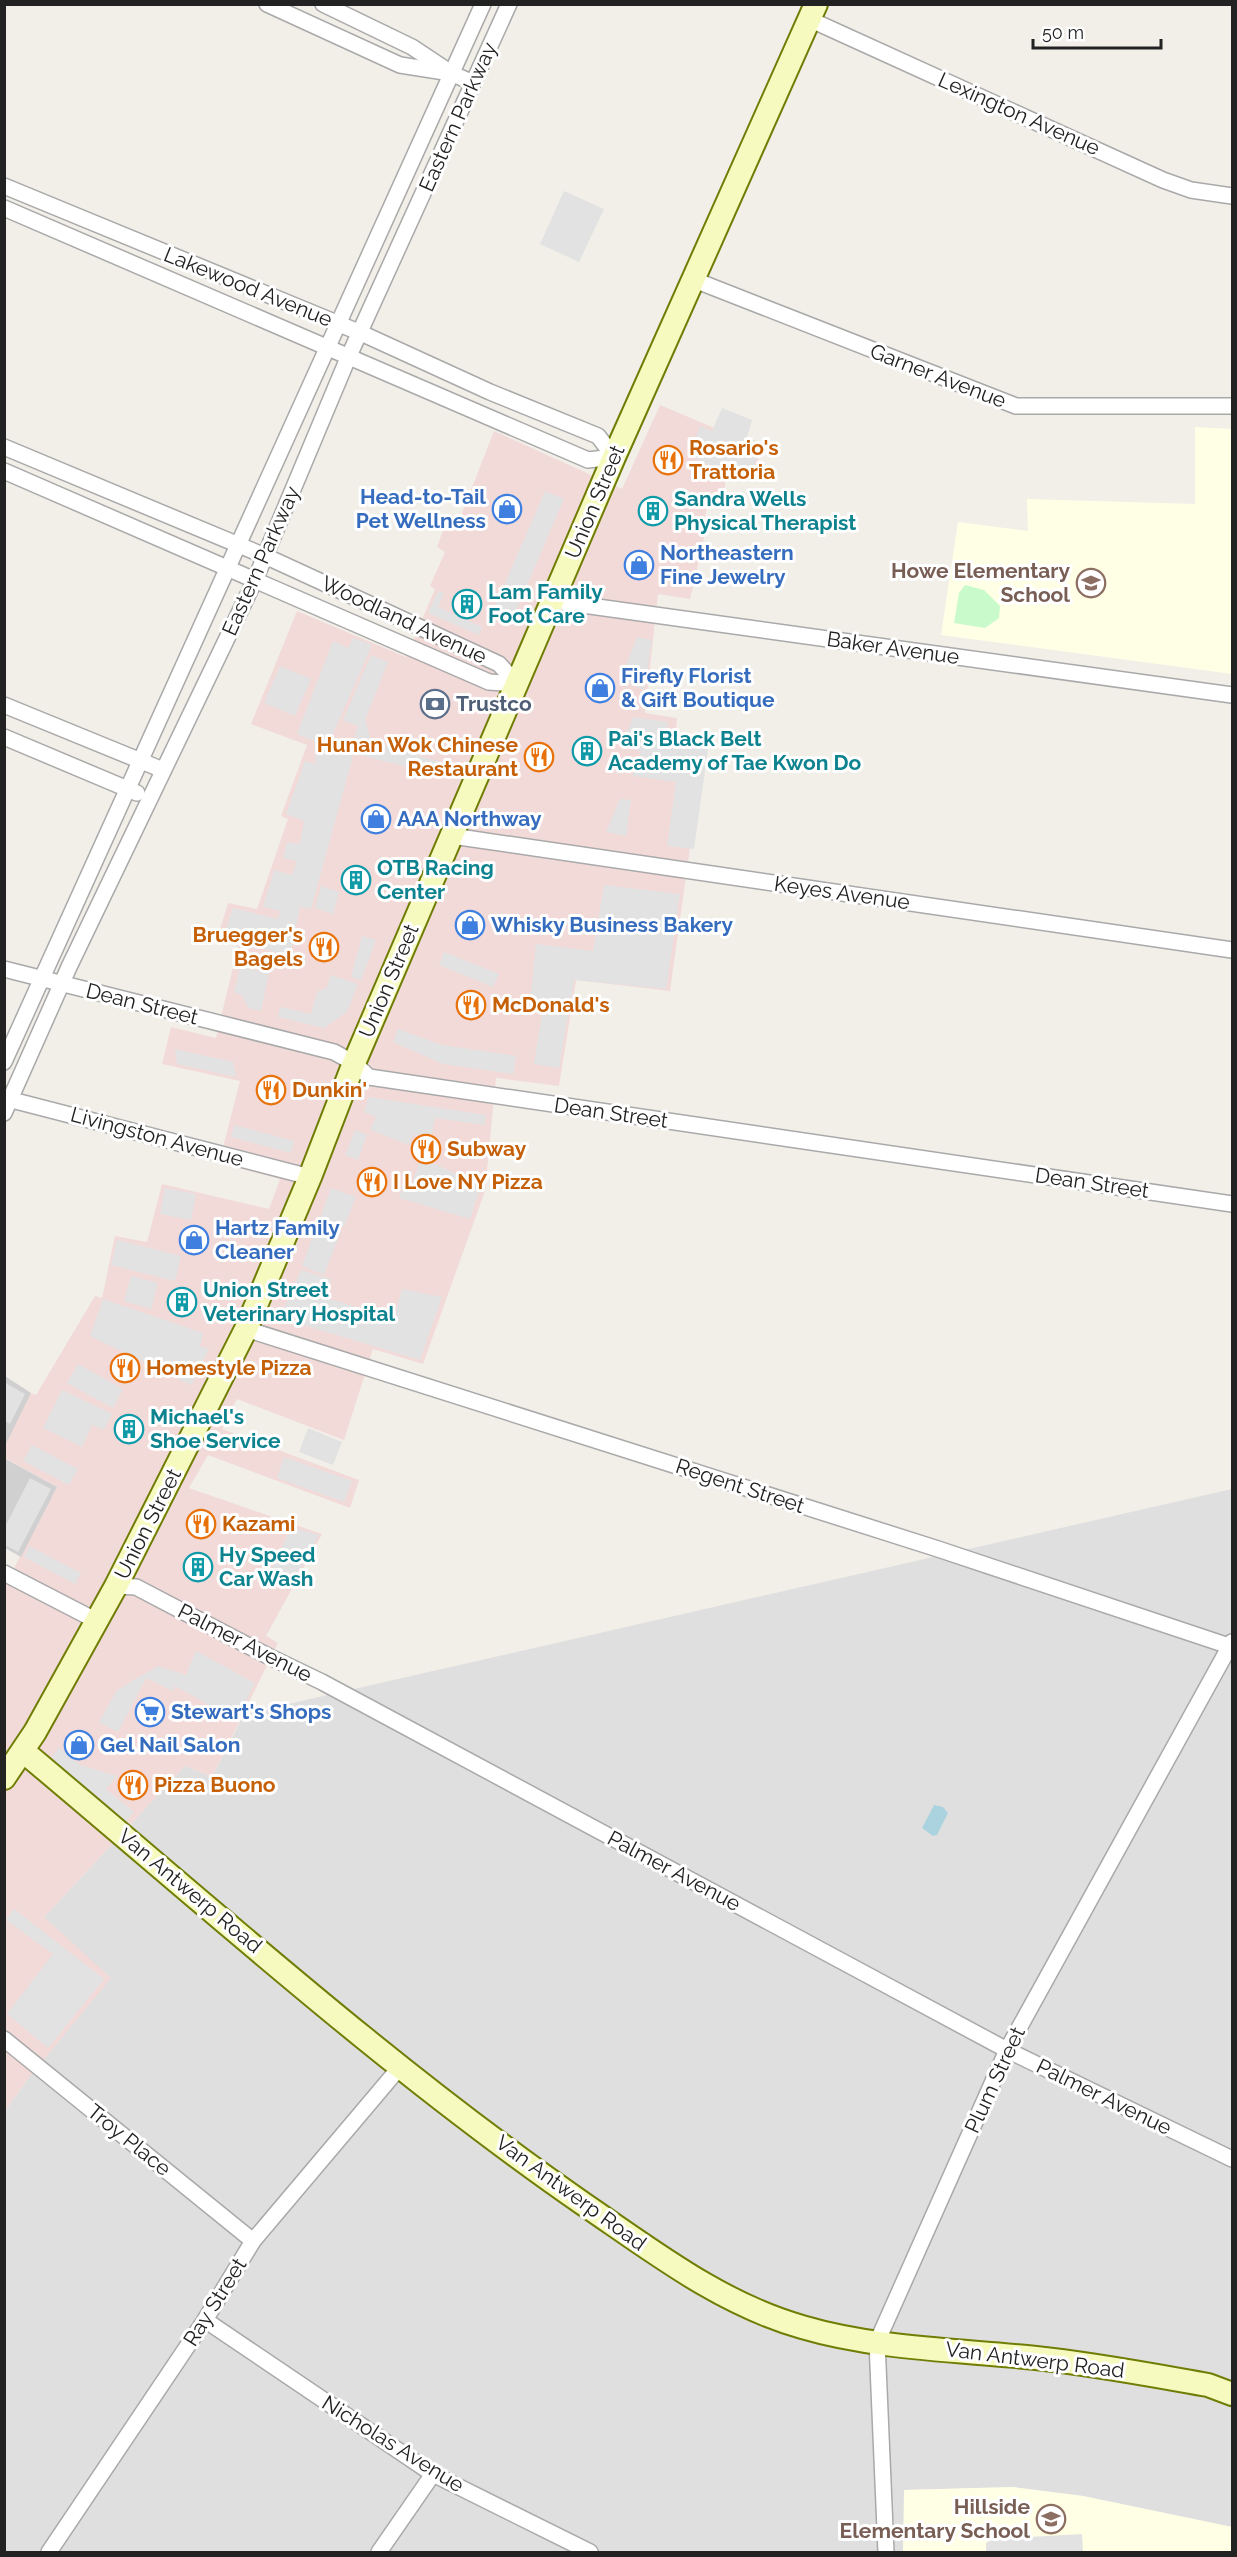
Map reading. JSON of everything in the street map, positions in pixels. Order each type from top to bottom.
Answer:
[{"type":"main road","name":"Union Street","points":[[4,1778],[23,1750],[116,1586],[246,1329],[310,1177],[354,1063],[614,457],[813,12]]},
{"type":"main road","name":"Van Antwerp Road","points":[[23,1750],[400,2067],[548,2179],[690,2277],[733,2300],[802,2327],[877,2342],[1053,2360],[1208,2385],[1233,2394]]},
{"type":"street","points":[[267,4],[400,65],[451,73]]},
{"type":"street","points":[[323,4],[412,46],[451,73],[473,83]]},
{"type":"street","name":"Eastern Parkway","points":[[4,1062],[329,349],[483,4]]},
{"type":"street","name":"Eastern Parkway","points":[[6,1103],[255,580],[348,358],[509,4]]},
{"type":"street","name":"Lexington Avenue","points":[[813,12],[1163,180],[1191,190],[1233,196]]},
{"type":"street","name":"Lakewood Avenue","points":[[4,186],[340,324],[490,392],[598,436],[614,457]]},
{"type":"street","name":"Lakewood Avenue","points":[[4,208],[588,460],[614,457]]},
{"type":"street","name":"Garner Avenue","points":[[692,279],[1016,406],[1233,406]]},
{"type":"street","points":[[480,413],[490,392]]},
{"type":"street","name":"Woodland Avenue","points":[[4,447],[265,556],[499,664],[517,684]]},
{"type":"street","name":"Woodland Avenue","points":[[4,471],[489,682],[517,684]]},
{"type":"street","name":"Baker Avenue","points":[[554,601],[1233,695]]},
{"type":"street","points":[[4,705],[163,770]]},
{"type":"street","points":[[4,737],[149,799]]},
{"type":"street","name":"Keyes Avenue","points":[[452,836],[1233,950]]},
{"type":"street","name":"Dean Street","points":[[4,969],[334,1052],[354,1063],[369,1077],[1233,1204]]},
{"type":"street","name":"Livingston Avenue","points":[[6,1103],[310,1177]]},
{"type":"street","name":"Regent Street","points":[[246,1329],[1232,1645]]},
{"type":"street","points":[[4,1573],[95,1620]]},
{"type":"street","name":"Palmer Avenue","points":[[116,1586],[136,1587],[322,1682],[1007,2050],[1233,2159]]},
{"type":"street","name":"Plum Street","points":[[886,2553],[877,2342],[1007,2050],[1232,1645]]},
{"type":"street","name":"Troy Place","points":[[4,2039],[254,2241]]},
{"type":"street","name":"Ray Street","points":[[49,2553],[205,2320],[254,2241],[400,2067]]},
{"type":"street","name":"Nicholas Avenue","points":[[205,2320],[433,2474],[590,2553]]},
{"type":"street","points":[[379,2553],[433,2474]]},
{"type":"shaded area","points":[[564,191],[604,209],[579,262],[540,244]]},
{"type":"shaded area","points":[[660,405],[762,448],[750,481],[727,473],[722,503],[708,501],[704,523],[707,525],[690,599],[658,594],[645,713],[677,718],[675,744],[704,748],[670,991],[576,980],[559,1086],[496,1078],[485,1191],[423,1364],[373,1349],[344,1440],[237,1399],[222,1429],[359,1480],[350,1508],[208,1455],[189,1488],[322,1534],[266,1636],[278,1643],[212,1777],[185,1766],[44,1917],[111,1978],[27,2080],[5,2111],[5,1585],[57,1487],[5,1458],[4,1446],[31,1393],[36,1395],[95,1296],[102,1298],[115,1236],[147,1242],[162,1184],[269,1209],[280,1179],[219,1163],[240,1081],[162,1064],[171,1027],[216,1038],[238,946],[217,939],[228,903],[257,909],[288,819],[281,816],[307,745],[251,724],[297,611],[406,657],[435,589],[430,586],[445,552],[437,547],[449,514],[460,518],[494,431],[622,489]]},
{"type":"shaded area","points":[[722,408],[752,420],[747,437],[764,444],[748,477],[716,468],[689,456],[700,426],[712,431]]},
{"type":"shaded area","name":"Howe Elementary School","points":[[1195,427],[1232,429],[1232,674],[941,635],[958,522],[1028,531],[1027,499],[1195,504]]},
{"type":"shaded area","points":[[545,491],[564,499],[513,618],[494,609]]},
{"type":"shaded area","points":[[438,591],[444,593],[438,607],[482,627],[479,635],[428,613]]},
{"type":"shaded area","points":[[637,637],[652,640],[644,690],[620,680]]},
{"type":"shaded area","points":[[353,638],[372,645],[332,736],[340,753],[353,756],[311,909],[300,907],[290,956],[223,938],[233,908],[278,919],[280,911],[263,907],[274,870],[292,875],[297,861],[283,858],[287,842],[300,844],[304,821],[286,814],[305,761],[316,764],[314,741],[297,734],[333,641],[348,648]]},
{"type":"shaded area","points":[[371,655],[388,662],[365,720],[371,741],[450,765],[446,777],[356,754],[358,740],[354,738],[358,726],[343,720]]},
{"type":"shaded area","points":[[280,666],[311,679],[295,716],[264,703]]},
{"type":"shaded area","points":[[633,717],[668,722],[666,744],[708,749],[694,849],[667,846],[676,782],[632,776],[641,752],[622,744]]},
{"type":"shaded area","points":[[620,799],[631,800],[626,836],[606,832]]},
{"type":"shaded area","points":[[604,885],[680,894],[666,989],[574,980],[559,1068],[534,1064],[543,1007],[530,1004],[536,944],[593,951]]},
{"type":"shaded area","points":[[321,886],[339,892],[333,914],[315,908]]},
{"type":"shaded area","points":[[362,936],[376,940],[361,980],[351,977]]},
{"type":"shaded area","points":[[444,952],[499,974],[493,987],[439,965]]},
{"type":"shaded area","points":[[240,967],[269,973],[261,1011],[248,1008],[242,995],[234,993]]},
{"type":"shaded area","points":[[331,975],[358,984],[347,1012],[324,1028],[278,1017],[280,1007],[311,1014],[317,992],[327,987]]},
{"type":"shaded area","points":[[398,1029],[442,1045],[516,1056],[513,1074],[443,1064],[393,1042]]},
{"type":"shaded area","points":[[175,1049],[233,1062],[236,1077],[177,1064]]},
{"type":"shaded area","points":[[369,1097],[486,1115],[485,1125],[435,1118],[431,1138],[413,1135],[409,1145],[370,1130],[376,1117],[364,1112]]},
{"type":"shaded area","points":[[234,1125],[294,1141],[291,1153],[231,1137]]},
{"type":"shaded area","points":[[355,1130],[367,1135],[358,1160],[345,1155]]},
{"type":"shaded area","points":[[421,1158],[481,1185],[470,1219],[399,1198],[404,1182],[412,1184]]},
{"type":"shaded area","points":[[165,1188],[196,1194],[191,1220],[160,1214]]},
{"type":"shaded area","points":[[331,1188],[356,1197],[344,1227],[320,1218]]},
{"type":"shaded area","points":[[318,1222],[341,1231],[324,1275],[302,1266]]},
{"type":"shaded area","points":[[117,1240],[181,1256],[175,1281],[111,1265]]},
{"type":"shaded area","points":[[301,1270],[331,1279],[326,1298],[394,1318],[402,1289],[442,1297],[420,1360],[290,1321],[284,1308]]},
{"type":"shaded area","points":[[131,1276],[158,1283],[151,1309],[124,1301]]},
{"type":"shaded area","points":[[103,1299],[203,1333],[200,1346],[209,1349],[191,1385],[90,1336]]},
{"type":"shaded area","points":[[78,1364],[123,1389],[113,1408],[67,1383]]},
{"type":"shaded area","points":[[5,1376],[31,1393],[5,1446]]},
{"type":"shaded area","points":[[4,1382],[25,1394],[10,1424],[5,1421]]},
{"type":"shaded area","points":[[62,1390],[112,1414],[104,1430],[92,1425],[82,1447],[43,1428]]},
{"type":"shaded area","points":[[308,1428],[342,1442],[333,1465],[299,1452]]},
{"type":"shaded area","points":[[32,1445],[78,1469],[69,1485],[23,1461]]},
{"type":"shaded area","points":[[284,1457],[352,1481],[344,1502],[277,1478]]},
{"type":"shaded area","points":[[4,1458],[57,1487],[21,1557],[5,1548]]},
{"type":"shaded area","points":[[30,1478],[51,1489],[18,1552],[5,1545],[5,1527]]},
{"type":"shaded area","points":[[1232,1489],[1232,2527],[1083,2496],[1013,2487],[905,2490],[903,2552],[5,2552],[5,2111],[27,2080],[44,1917],[185,1766],[212,1777],[244,1714]]},
{"type":"shaded area","points":[[291,1527],[319,1535],[294,1580],[271,1572]]},
{"type":"shaded area","points":[[29,1546],[81,1573],[75,1584],[24,1557]]},
{"type":"shaded area","points":[[196,1651],[255,1683],[236,1720],[175,1686],[173,1691],[146,1678],[118,1732],[99,1722],[117,1690],[158,1666],[186,1675]]},
{"type":"shaded area","points":[[59,1747],[80,1765],[117,1776],[106,1789],[134,1812],[123,1825],[48,1763]]},
{"type":"shaded area","points":[[14,1909],[104,1979],[48,2048],[7,2014],[53,1954],[6,1920]]},
{"type":"shaded area","name":"Hillside Elementary School","points":[[1013,2487],[1083,2496],[1232,2527],[1232,2552],[903,2552],[904,2490]]},
{"type":"shaded area","points":[[1082,2534],[1083,2552],[986,2552],[986,2543],[992,2539]]},
{"type":"green space","points":[[965,585],[984,590],[1000,606],[999,618],[985,628],[954,623],[959,593]]},
{"type":"water","points":[[934,1805],[943,1807],[948,1813],[937,1835],[933,1836],[922,1828]]},
{"type":"place","name":"Rosario's Trattoria","points":[[668,460]]},
{"type":"place","name":"Head-to-Tail Pet Wellness","points":[[507,509]]},
{"type":"place","name":"Sandra Wells Physical Therapist","points":[[653,511]]},
{"type":"place","name":"Northeastern Fine Jewelry","points":[[639,565]]},
{"type":"place","name":"Howe Elementary School","points":[[1091,583]]},
{"type":"place","name":"Lam Family Foot Care","points":[[467,604]]},
{"type":"place","name":"Firefly Florist & Gift Boutique","points":[[600,688]]},
{"type":"place","name":"Trustco","points":[[435,704]]},
{"type":"place","name":"Pai's Black Belt Academy of Tae Kwon Do","points":[[587,751]]},
{"type":"place","name":"Hunan Wok Chinese Restaurant","points":[[539,757]]},
{"type":"place","name":"AAA Northway","points":[[376,819]]},
{"type":"place","name":"OTB Racing Center","points":[[356,880]]},
{"type":"place","name":"Whisky Business Bakery","points":[[470,925]]},
{"type":"place","name":"Bruegger's Bagels","points":[[324,947]]},
{"type":"place","name":"McDonald's","points":[[471,1005]]},
{"type":"place","name":"Dunkin'","points":[[271,1090]]},
{"type":"place","name":"Subway","points":[[426,1149]]},
{"type":"place","name":"I Love NY Pizza","points":[[372,1182]]},
{"type":"place","name":"Hartz Family Cleaner","points":[[194,1240]]},
{"type":"place","name":"Union Street Veterinary Hospital","points":[[182,1302]]},
{"type":"place","name":"Homestyle Pizza","points":[[125,1368]]},
{"type":"place","name":"Michael's Shoe Service","points":[[129,1429]]},
{"type":"place","name":"Kazami","points":[[201,1524]]},
{"type":"place","name":"Hy Speed Car Wash","points":[[198,1567]]},
{"type":"place","name":"Stewart's Shops","points":[[150,1712]]},
{"type":"place","name":"Gel Nail Salon","points":[[79,1745]]},
{"type":"place","name":"Pizza Buono","points":[[133,1785]]},
{"type":"place","name":"Hillside Elementary School","points":[[1051,2519]]}]
